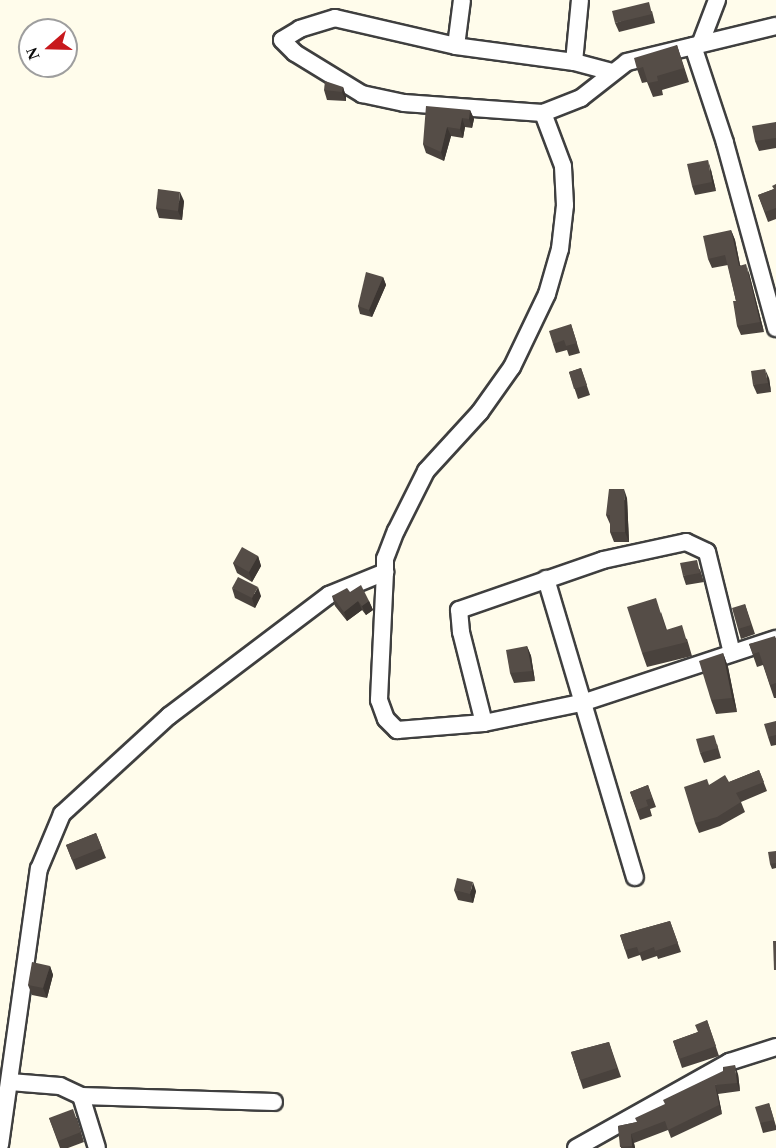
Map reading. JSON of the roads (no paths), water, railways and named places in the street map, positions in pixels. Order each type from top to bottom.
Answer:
[{"type":"street","points":[[456,46],[462,0]]},
{"type":"street","points":[[574,62],[580,0]]},
{"type":"street","points":[[717,0],[697,44],[725,143],[769,281],[776,328]]},
{"type":"street","points":[[612,72],[574,62],[456,46],[335,18],[300,29],[282,40],[295,53],[362,94],[404,103],[543,113],[581,98],[612,72],[627,63],[776,26]]},
{"type":"street","points":[[543,113],[563,166],[565,206],[560,249],[547,294],[512,367],[480,412],[426,471],[385,558],[379,700],[386,719],[397,730],[484,723],[585,702],[776,639]]},
{"type":"street","points":[[484,723],[461,632],[459,610],[603,560],[686,542],[707,552],[732,653]]},
{"type":"street","points":[[0,1145],[39,869],[62,814],[169,716],[329,596],[385,572]]},
{"type":"street","points":[[546,579],[585,702],[635,877]]},
{"type":"street","points":[[576,1148],[729,1062],[776,1047]]},
{"type":"street","points":[[6,1091],[60,1086],[81,1096],[274,1102]]},
{"type":"street","points":[[81,1096],[97,1148]]}]
